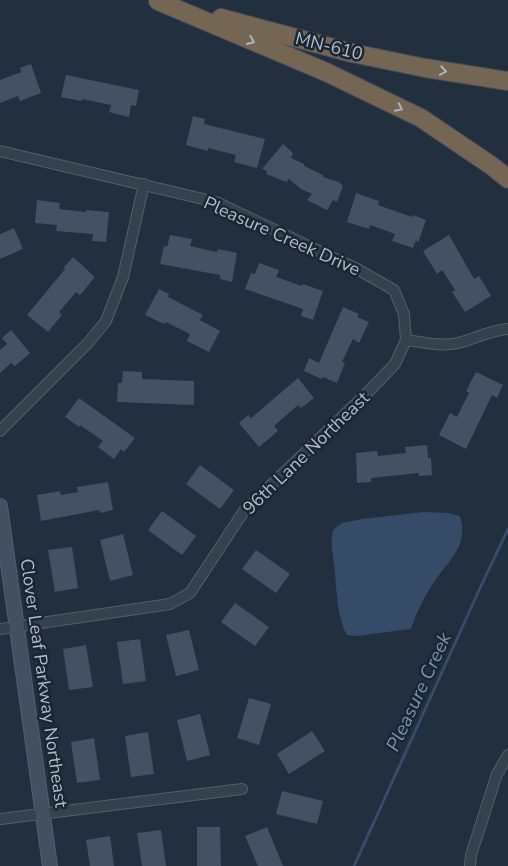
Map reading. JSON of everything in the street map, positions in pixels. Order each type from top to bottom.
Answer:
[{"type":"highway","name":"MN-610","points":[[155,1],[352,53],[425,68],[508,81]]},
{"type":"highway","points":[[155,1],[326,72],[421,118],[508,179]]},
{"type":"street","name":"Pleasure Creek Drive","points":[[0,151],[216,202],[359,270],[394,290],[404,314],[406,340]]},
{"type":"street","points":[[0,431],[88,343],[106,321],[123,277],[144,184]]},
{"type":"street","points":[[406,340],[429,344],[457,343],[496,330],[508,329]]},
{"type":"street","name":"96th Lane Northeast","points":[[0,629],[170,604],[190,593],[244,511],[395,364],[406,340]]},
{"type":"street","name":"Clover Leaf Parkway Northeast","points":[[0,506],[50,866]]},
{"type":"street","points":[[470,866],[471,855],[497,774],[508,755]]},
{"type":"street","points":[[0,819],[242,789]]},
{"type":"water","points":[[424,512],[448,513],[460,516],[462,536],[456,552],[424,599],[411,629],[357,636],[347,635],[343,627],[338,601],[332,543],[333,530],[342,523],[362,519]]},
{"type":"building","points":[[31,64],[41,93],[20,101],[18,96],[0,103],[0,80],[21,72],[20,68]]},
{"type":"building","points":[[66,75],[139,90],[136,106],[131,105],[129,117],[109,112],[111,105],[61,97]]},
{"type":"building","points":[[193,116],[205,119],[204,124],[265,139],[257,168],[234,162],[236,155],[208,148],[208,151],[186,145]]},
{"type":"building","points":[[283,144],[293,153],[291,158],[323,175],[323,177],[339,182],[343,186],[337,202],[333,200],[327,210],[307,200],[312,194],[301,189],[289,179],[286,182],[266,174],[267,171],[262,169]]},
{"type":"building","points":[[356,193],[379,201],[378,205],[426,220],[418,243],[416,240],[413,248],[392,241],[395,234],[370,225],[369,229],[347,222]]},
{"type":"building","points":[[37,200],[60,203],[59,209],[109,212],[106,242],[92,241],[93,234],[56,231],[57,225],[35,223]]},
{"type":"building","points":[[14,228],[23,249],[0,259],[0,234]]},
{"type":"building","points":[[170,235],[192,239],[190,246],[217,252],[218,249],[237,253],[232,282],[220,279],[220,275],[160,264],[164,246],[167,247]]},
{"type":"building","points":[[449,235],[474,279],[479,276],[491,296],[465,312],[452,292],[455,290],[442,270],[437,274],[423,251]]},
{"type":"building","points":[[73,257],[95,277],[80,295],[76,292],[59,312],[62,315],[48,332],[27,315]]},
{"type":"building","points":[[259,263],[279,270],[276,277],[323,291],[313,320],[301,316],[303,309],[245,289],[251,273],[255,274]]},
{"type":"building","points":[[159,289],[169,294],[168,297],[203,315],[200,320],[220,331],[209,352],[187,341],[190,334],[166,322],[164,324],[145,315]]},
{"type":"building","points":[[343,307],[359,314],[357,317],[369,322],[359,343],[353,339],[342,362],[345,363],[337,383],[304,371],[309,358],[319,363]]},
{"type":"building","points":[[11,330],[30,353],[15,366],[11,363],[0,373],[0,350],[7,344],[2,338]]},
{"type":"building","points":[[123,371],[142,372],[142,379],[194,381],[194,405],[117,402],[118,383],[122,383]]},
{"type":"building","points":[[476,372],[503,385],[497,398],[492,395],[466,449],[439,435],[450,413],[457,417],[469,393],[466,391]]},
{"type":"building","points":[[298,378],[314,398],[301,408],[298,405],[274,426],[278,431],[259,447],[239,423],[248,415],[251,418]]},
{"type":"building","points":[[79,398],[135,438],[124,452],[121,449],[114,459],[98,447],[103,441],[65,417]]},
{"type":"building","points":[[427,445],[428,458],[431,458],[432,475],[419,476],[419,473],[371,478],[371,482],[357,483],[356,453],[377,451],[378,456],[406,453],[405,447]]},
{"type":"building","points":[[200,465],[234,490],[220,509],[186,484]]},
{"type":"building","points":[[108,482],[113,510],[100,513],[99,510],[41,521],[37,495],[60,491],[61,495],[78,492],[77,487]]},
{"type":"building","points":[[162,511],[196,536],[182,555],[148,530]]},
{"type":"building","points":[[123,534],[133,575],[110,581],[100,540]]},
{"type":"building","points":[[72,547],[78,588],[55,592],[48,550]]},
{"type":"building","points":[[256,550],[290,574],[276,593],[242,569]]},
{"type":"building","points":[[235,603],[269,627],[255,646],[221,622]]},
{"type":"building","points":[[189,630],[199,670],[176,676],[166,635]]},
{"type":"building","points":[[140,639],[146,681],[123,684],[117,642]]},
{"type":"building","points":[[86,645],[93,687],[69,690],[63,649]]},
{"type":"building","points":[[249,698],[271,704],[259,745],[237,738]]},
{"type":"building","points":[[200,714],[210,755],[187,761],[177,720]]},
{"type":"building","points":[[312,731],[325,751],[289,774],[277,754]]},
{"type":"building","points":[[148,732],[154,774],[131,777],[125,736]]},
{"type":"building","points":[[94,738],[100,780],[77,783],[71,742]]},
{"type":"building","points":[[282,791],[323,801],[317,824],[276,814]]},
{"type":"building","points":[[197,827],[220,827],[221,866],[197,866]]},
{"type":"building","points":[[267,827],[283,866],[258,866],[245,836]]},
{"type":"building","points":[[161,830],[166,866],[142,866],[137,833]]},
{"type":"building","points":[[110,836],[114,866],[90,866],[86,840]]},
{"type":"waterway","name":"Pleasure Creek","points":[[354,866],[508,529]]}]
